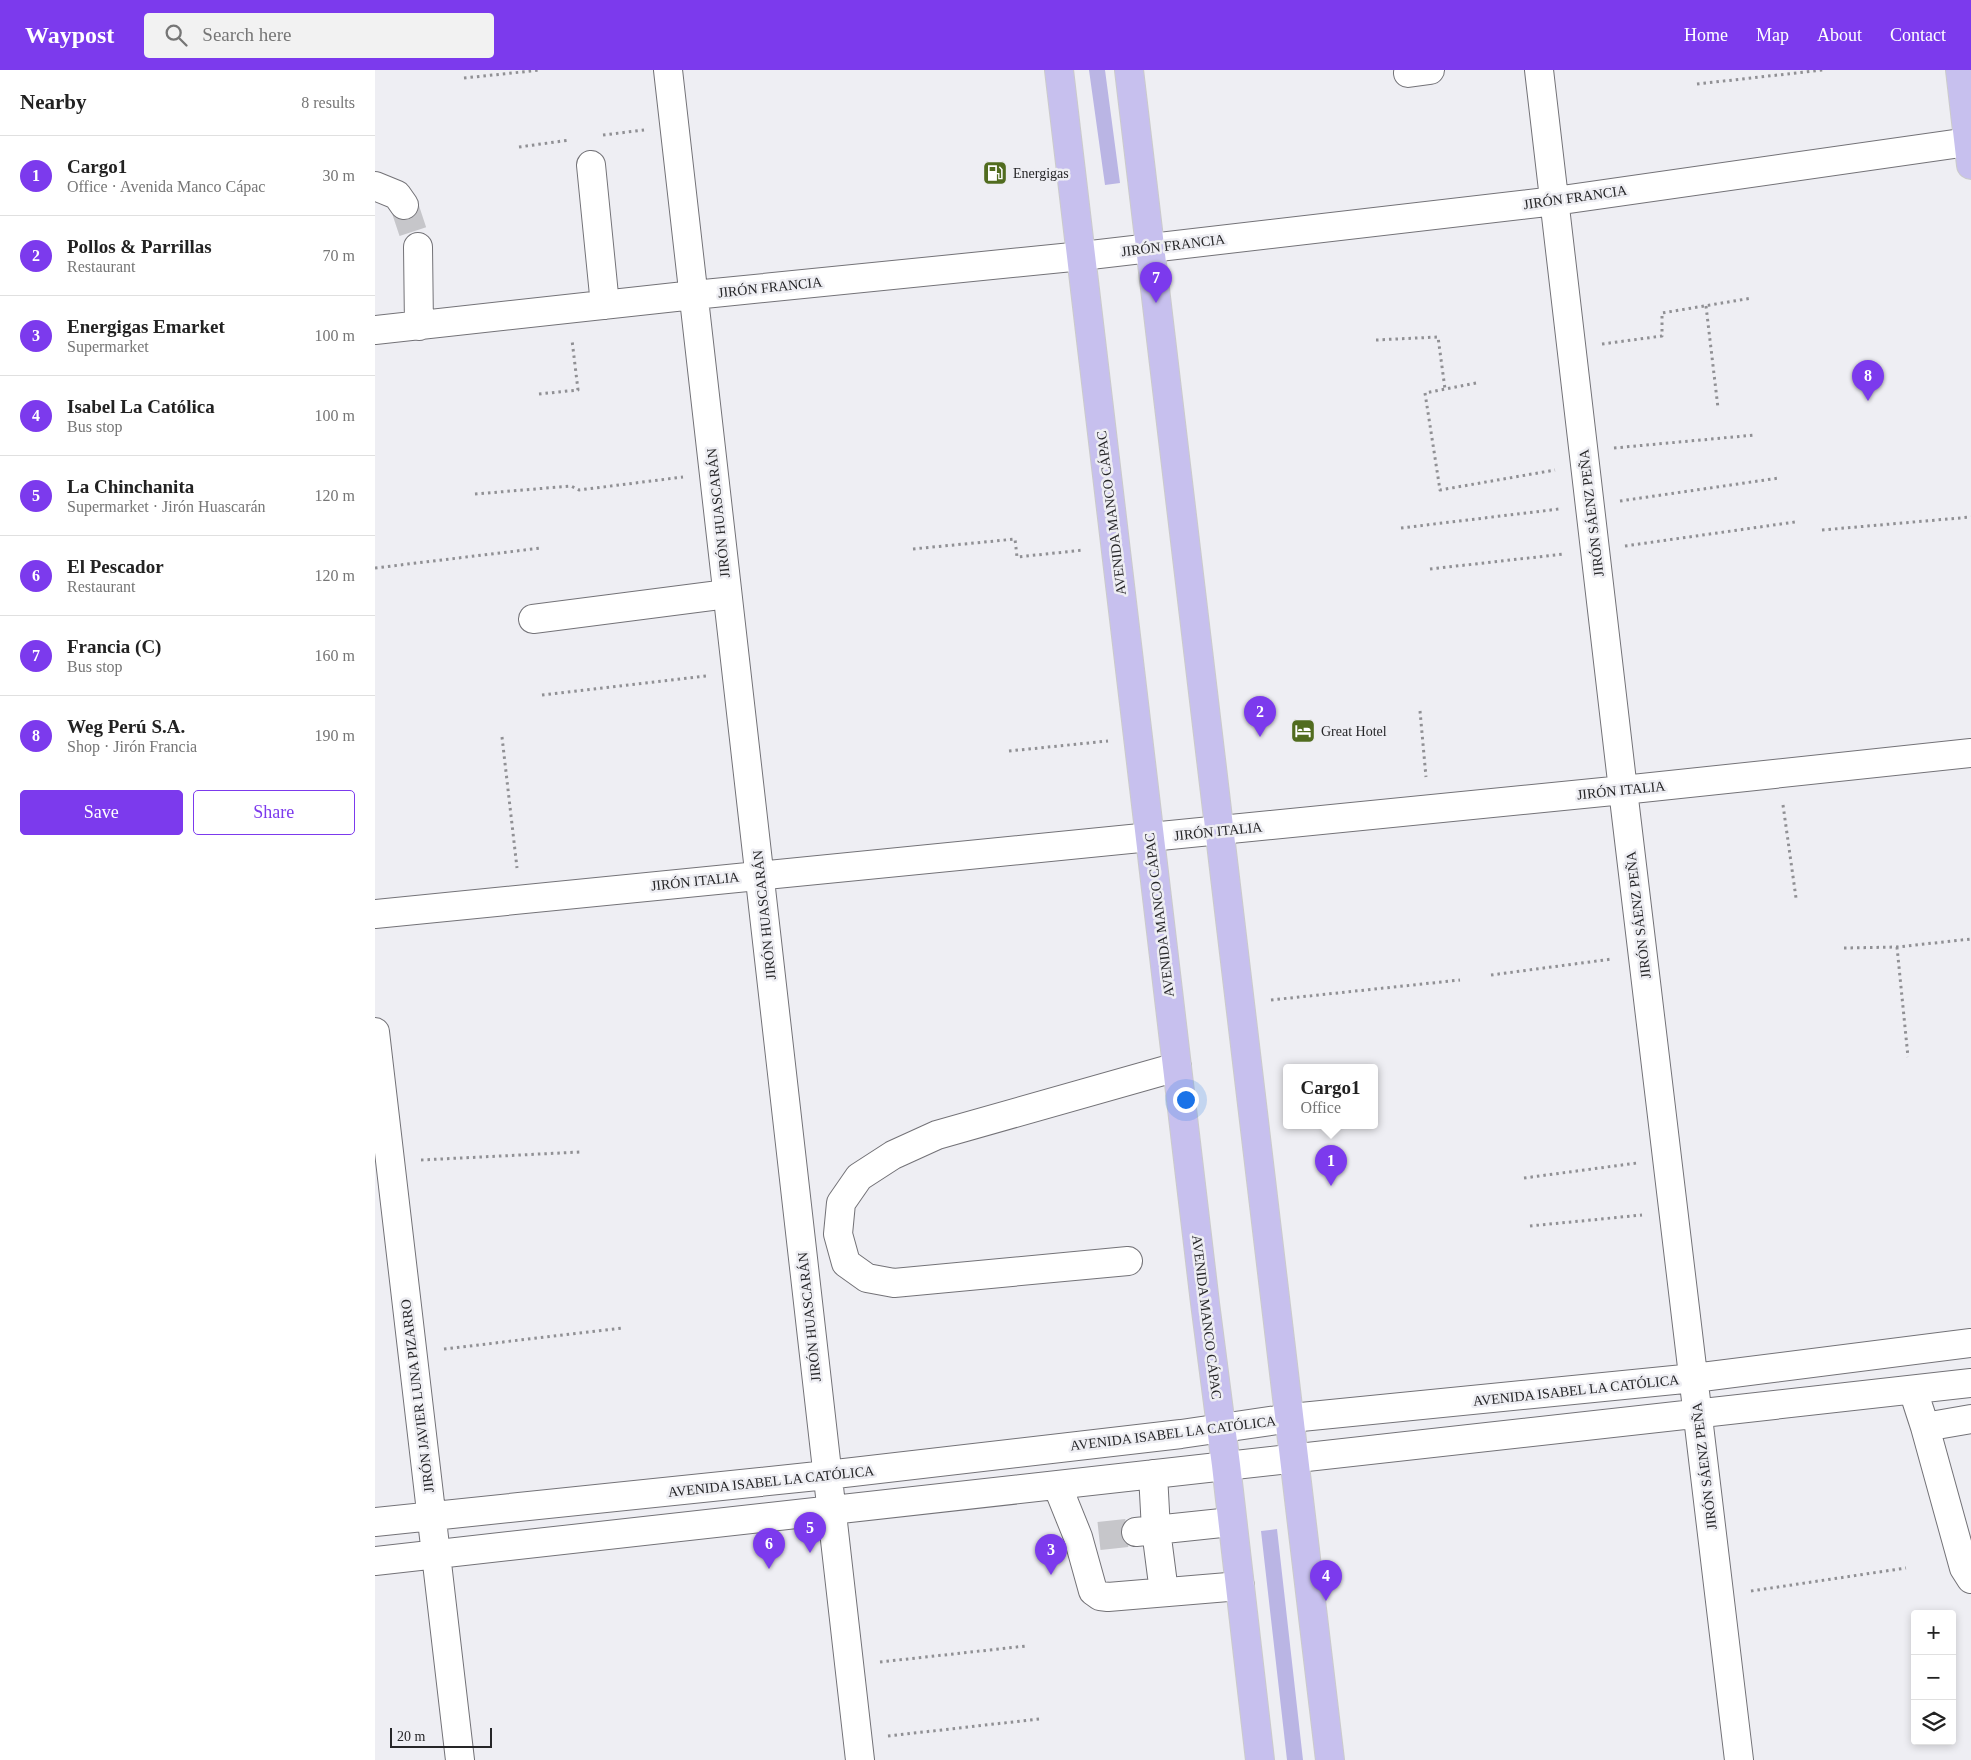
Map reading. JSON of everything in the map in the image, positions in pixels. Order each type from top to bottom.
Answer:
[{"type":"main road","name":"AVENIDA MANCO CÁPAC","points":[[1059,70],[1260,1760]]},
{"type":"main road","points":[[1129,70],[1291,1418],[1330,1760]]},
{"type":"main road","points":[[1960,70],[1970,153]]},
{"type":"street","name":"JIRÓN HUASCARÁN","points":[[668,70],[859,1749]]},
{"type":"street","name":"JIRÓN SÁENZ PEÑA","points":[[1539,70],[1739,1760]]},
{"type":"street","name":"JIRÓN FRANCIA","points":[[375,330],[693,295],[1081,256],[1970,153]]},
{"type":"street","points":[[591,165],[605,305]]},
{"type":"street","points":[[375,186],[397,195],[404,205]]},
{"type":"street","points":[[418,247],[419,326]]},
{"type":"street","points":[[533,619],[727,594]]},
{"type":"street","name":"JIRÓN ITALIA","points":[[375,914],[1429,810],[1971,753]]},
{"type":"street","name":"JIRÓN JAVIER LUNA PIZARRO","points":[[375,1032],[384,1152],[412,1353],[460,1760]]},
{"type":"street","points":[[1128,1261],[894,1283],[867,1278],[846,1263],[838,1234],[841,1203],[859,1178],[893,1155],[937,1135],[1177,1067]]},
{"type":"street","name":"AVENIDA ISABEL LA CATÓLICA","points":[[375,1522],[827,1476],[1291,1418],[1693,1378],[1971,1342]]},
{"type":"street","points":[[375,1561],[1971,1384]]},
{"type":"street","points":[[1913,1390],[1964,1568],[1971,1579]]},
{"type":"street","points":[[1925,1427],[1971,1419]]},
{"type":"street","points":[[1153,1474],[1146,1531],[1164,1592]]},
{"type":"street","points":[[1057,1485],[1088,1537],[1093,1591],[1100,1596],[1108,1597],[1240,1586]]},
{"type":"street","points":[[1146,1531],[1231,1522]]},
{"type":"path","points":[[464,78],[541,70]]},
{"type":"path","points":[[1697,84],[1823,70]]},
{"type":"path","points":[[1572,347],[1662,336],[1662,313],[1753,298]]},
{"type":"path","points":[[1706,306],[1718,408]]},
{"type":"path","points":[[539,394],[578,390],[569,309]]},
{"type":"path","points":[[1376,340],[1438,337],[1445,389]]},
{"type":"path","points":[[1476,383],[1425,394],[1440,490],[1584,458],[1755,435]]},
{"type":"path","points":[[475,494],[571,486],[579,490],[714,473]]},
{"type":"path","points":[[1401,528],[1590,505],[1779,478]]},
{"type":"path","points":[[1822,530],[1971,517]]},
{"type":"path","points":[[1430,569],[1595,550],[1795,522]]},
{"type":"path","points":[[913,548],[1015,539],[1017,556],[1115,546]]},
{"type":"path","points":[[375,568],[541,548]]},
{"type":"path","points":[[542,695],[737,673]]},
{"type":"path","points":[[1420,711],[1429,810]]},
{"type":"path","points":[[502,737],[521,899]]},
{"type":"path","points":[[1009,752],[1138,738]]},
{"type":"path","points":[[1779,773],[1796,898]]},
{"type":"path","points":[[1843,948],[1897,947],[1971,939]]},
{"type":"path","points":[[1897,947],[1908,1057]]},
{"type":"path","points":[[1491,975],[1643,955]]},
{"type":"path","points":[[1240,1003],[1459,980]]},
{"type":"path","points":[[384,1152],[580,1152]]},
{"type":"path","points":[[1524,1178],[1667,1159]]},
{"type":"path","points":[[1530,1226],[1674,1212]]},
{"type":"path","points":[[412,1353],[622,1328]]},
{"type":"path","points":[[1719,1596],[1906,1568]]},
{"type":"path","points":[[849,1665],[1026,1646]]},
{"type":"path","points":[[859,1749],[1039,1720]]},
{"type":"shaded area","points":[[1089,70],[1105,70],[1120,183],[1105,185]]},
{"type":"shaded area","points":[[1277,1529],[1303,1760],[1287,1760],[1261,1531]]},
{"type":"tunnel","points":[[404,205],[418,247]]},
{"type":"tunnel","points":[[1099,1536],[1136,1532]]},
{"type":"place","name":"Energigas","points":[[995,173]]},
{"type":"place","name":"Francia (C)","points":[[1156,303]]},
{"type":"place","name":"Weg Perú S.A.","points":[[1868,401]]},
{"type":"place","name":"Great Hotel","points":[[1303,731]]},
{"type":"place","name":"Pollos & Parrillas","points":[[1260,737]]},
{"type":"place","name":"Cargo1","points":[[1331,1186]]},
{"type":"place","name":"La Chinchanita","points":[[810,1553]]},
{"type":"place","name":"El Pescador","points":[[769,1569]]},
{"type":"place","name":"Energigas Emarket","points":[[1051,1575]]},
{"type":"place","name":"Isabel La Católica","points":[[1326,1601]]}]
